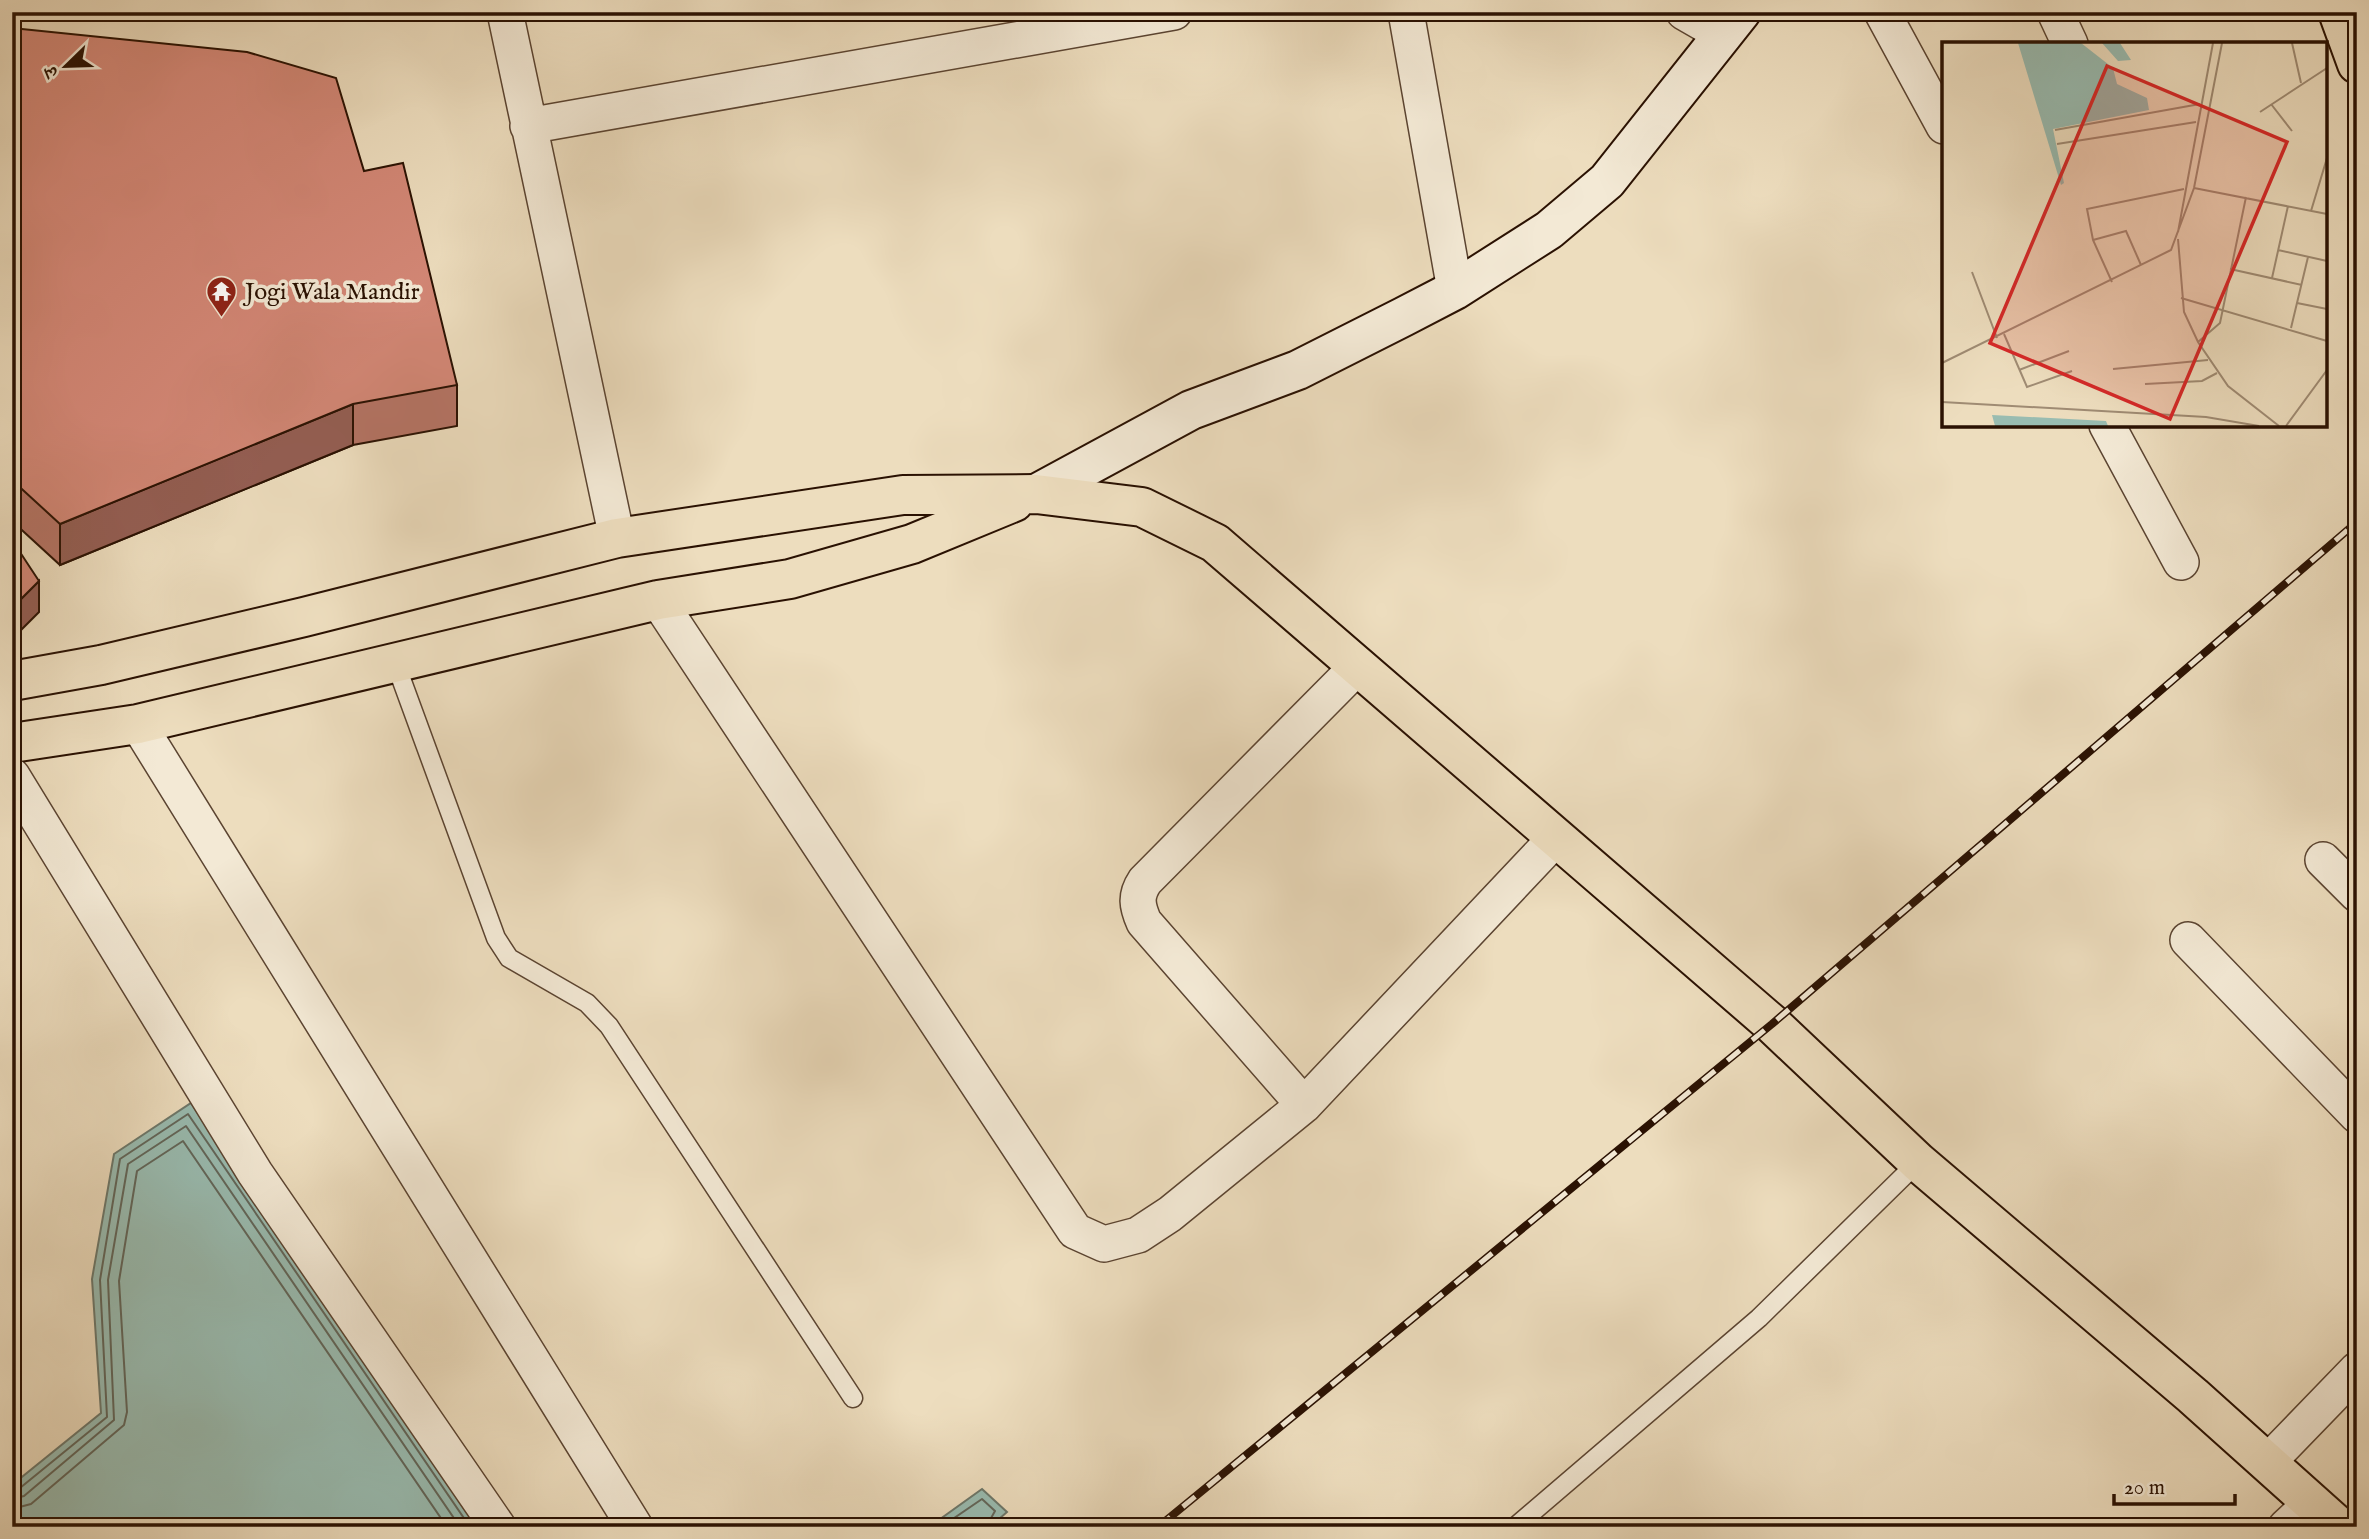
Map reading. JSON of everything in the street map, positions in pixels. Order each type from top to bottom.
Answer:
[{"type":"main road","points":[[2338,12],[2357,64]]},
{"type":"main road","points":[[12,743],[138,724],[658,600],[790,579],[912,544],[1036,494],[1191,410],[1298,370],[1455,290],[1549,230],[1607,181],[1732,24]]},
{"type":"main road","points":[[12,681],[101,665],[237,633],[617,538],[903,495],[1036,494],[1142,507],[1214,543],[1772,1024],[1918,1162],[2267,1464],[2312,1519]]},
{"type":"street","points":[[505,12],[617,538]]},
{"type":"street","points":[[528,127],[1097,19],[1174,12]]},
{"type":"street","points":[[1406,12],[1455,290]]},
{"type":"street","points":[[1684,12],[1732,24]]},
{"type":"street","points":[[1882,12],[1942,122]]},
{"type":"street","points":[[2055,12],[2069,42]]},
{"type":"street","points":[[2108,427],[2181,562]]},
{"type":"street","points":[[658,600],[1075,1231],[1104,1244],[1138,1235],[1170,1214],[1304,1105],[1555,839]]},
{"type":"street","points":[[1304,1105],[1144,922],[1138,907],[1138,893],[1145,881],[1358,666]]},
{"type":"street","points":[[138,724],[635,1527]]},
{"type":"street","points":[[12,776],[255,1173],[498,1527]]},
{"type":"street","points":[[2323,860],[2357,894]]},
{"type":"street","points":[[2188,940],[2357,1115]]},
{"type":"street","points":[[2267,1464],[2357,1370]]},
{"type":"lane","points":[[395,662],[496,938],[509,958],[587,1003],[609,1026],[853,1398]]},
{"type":"lane","points":[[1515,1527],[1759,1318],[1918,1162]]},
{"type":"water","points":[[191,1103],[479,1527],[12,1527],[12,1485],[101,1413],[92,1279],[114,1154]]},
{"type":"water","points":[[982,1489],[1007,1512],[990,1527],[929,1527]]},
{"type":"building","name":"Jogi Wala Mandir","points":[[12,28],[247,52],[336,78],[364,171],[403,163],[457,385],[353,404],[60,524],[12,480]]},
{"type":"building","points":[[12,540],[39,581],[12,608]]},
{"type":"railway","points":[[1158,1527],[1772,1024],[2357,522]]},
{"type":"place","name":"Jogi Wala Mandir","points":[[222,319]]}]
